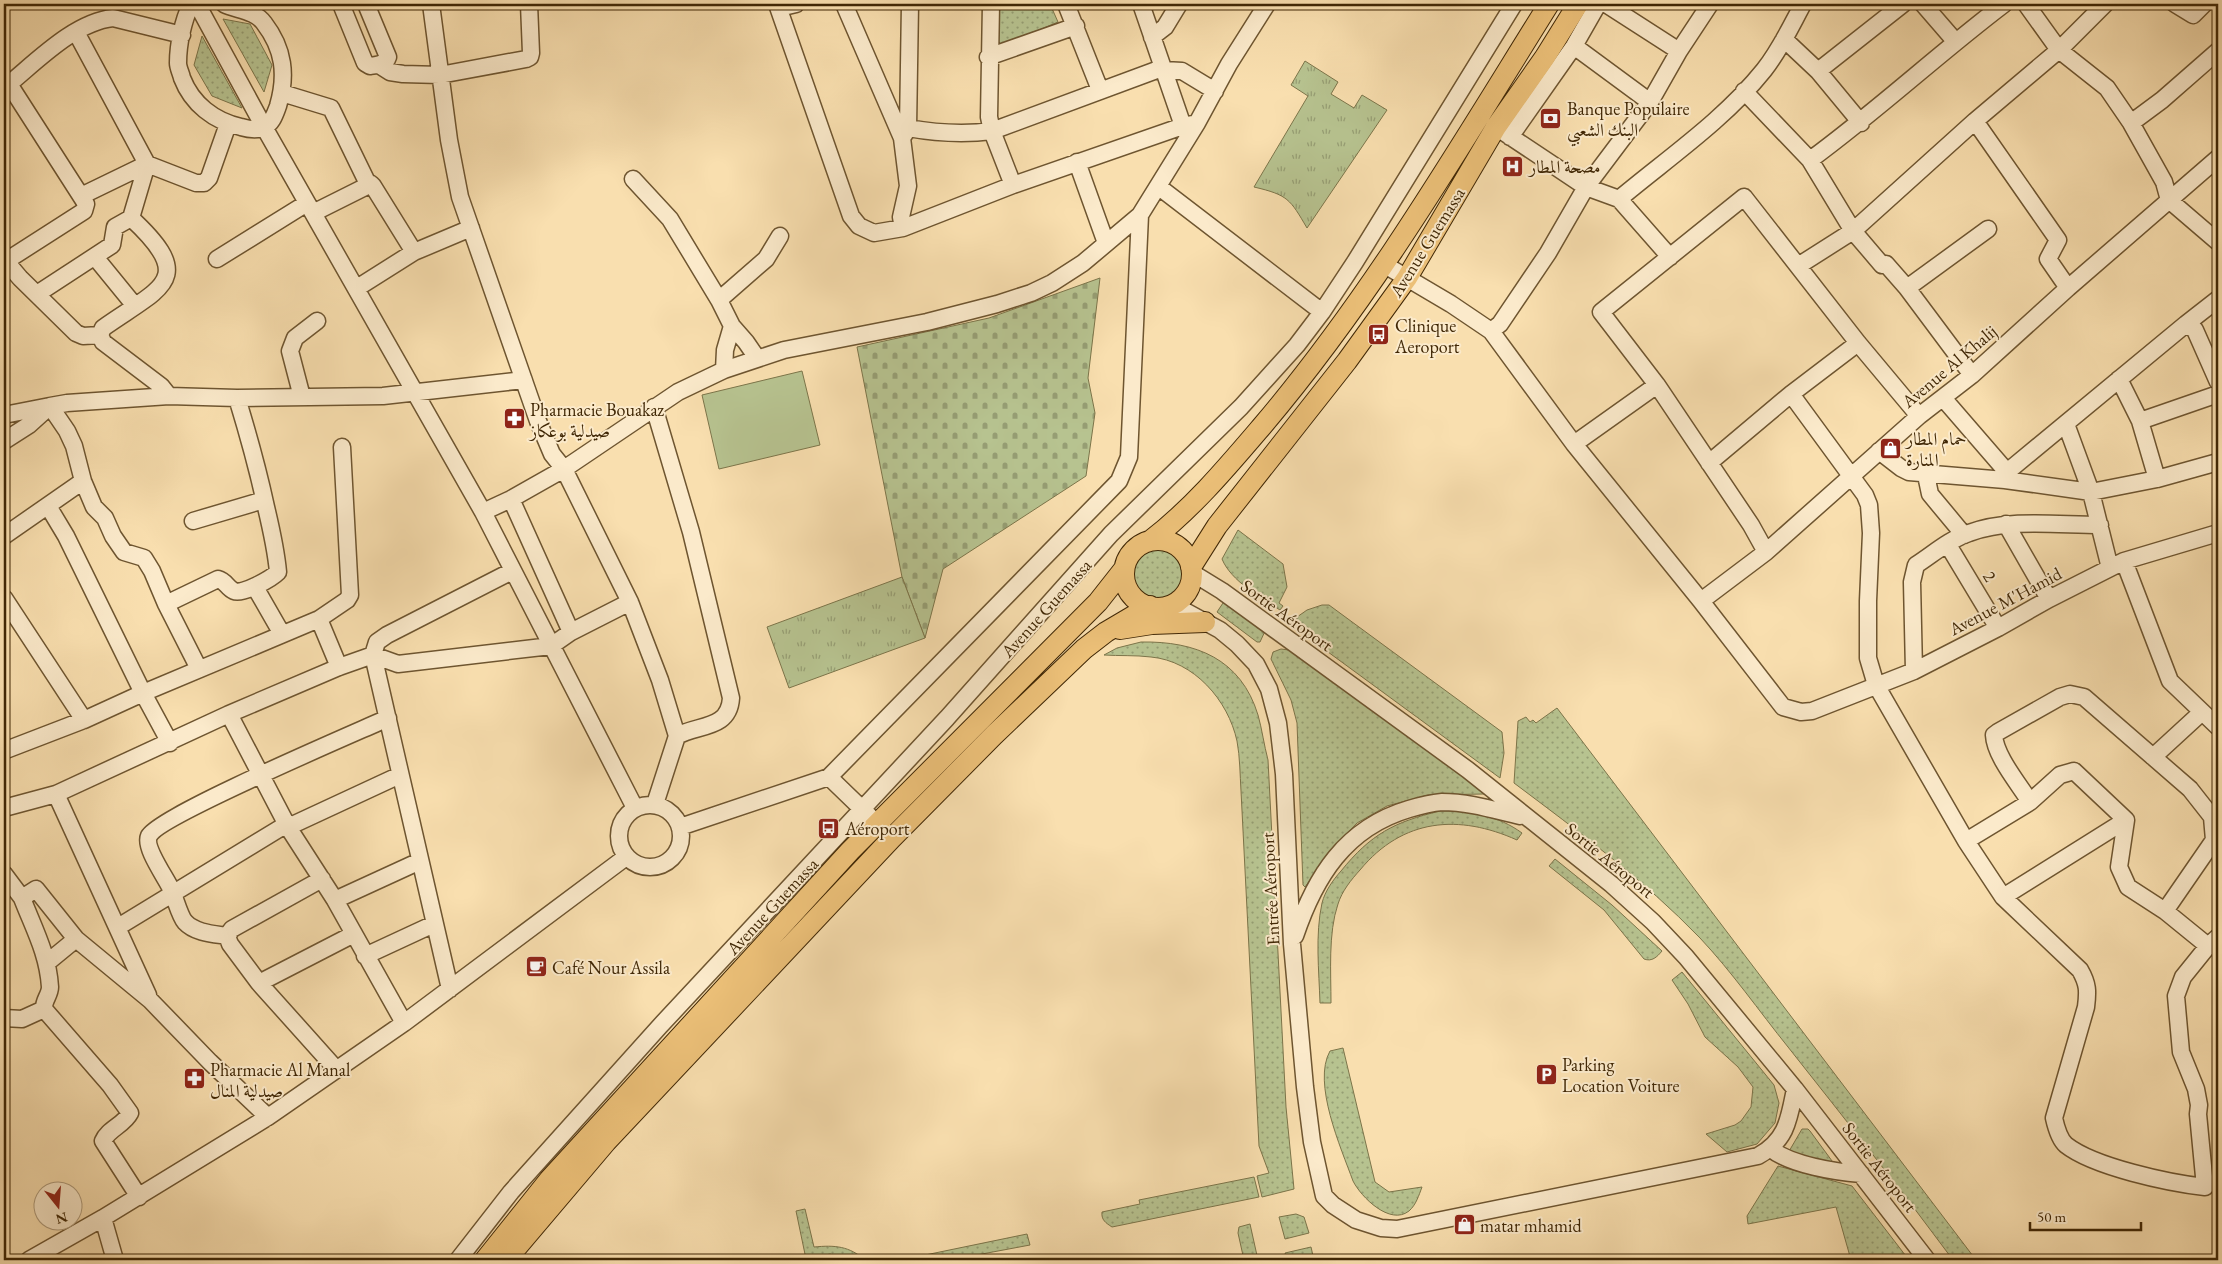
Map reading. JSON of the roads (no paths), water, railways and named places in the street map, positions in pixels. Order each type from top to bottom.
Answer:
[{"type":"main road","name":"Avenue Guemassa","points":[[1150,541],[1189,506],[1250,440],[1338,331],[1385,265],[1549,4]]},
{"type":"main road","name":"Avenue Guemassa","points":[[1191,570],[1222,519],[1347,361],[1407,278],[1503,132],[1545,57],[1578,4]]},
{"type":"main road","points":[[1163,540],[1176,545],[1186,555],[1191,570],[1188,589],[1172,604],[1163,607],[1150,606],[1138,601],[1129,591],[1124,578],[1124,569],[1133,551],[1150,541],[1163,540]]},
{"type":"main road","name":"Avenue Guemassa","points":[[486,1260],[549,1180],[830,873],[1098,602],[1124,569]]},
{"type":"main road","points":[[506,1260],[606,1142],[892,838],[994,735],[1084,649],[1106,632],[1150,606]]},
{"type":"main road","points":[[1106,632],[1152,624],[1205,622]]},
{"type":"street","points":[[191,4],[182,35],[177,65],[185,86],[196,102],[208,114],[228,124],[250,129],[264,127],[274,117],[282,93],[284,70],[282,56],[264,23],[255,14],[241,7],[224,4]]},
{"type":"street","points":[[198,4],[264,127],[483,512],[635,808]]},
{"type":"street","points":[[341,4],[365,63],[368,66],[379,65],[387,60],[388,54],[366,4]]},
{"type":"street","points":[[431,4],[440,75],[460,197],[552,454],[564,469],[630,602],[660,680],[677,736],[655,804]]},
{"type":"street","points":[[379,65],[390,72],[396,73],[440,75],[530,57],[529,4]]},
{"type":"street","points":[[796,4],[778,6],[855,222],[866,231],[874,233],[903,228],[1013,185],[1190,124]]},
{"type":"street","points":[[844,4],[905,133]]},
{"type":"street","points":[[903,228],[901,217],[908,186],[905,133],[910,4]]},
{"type":"street","points":[[991,4],[988,108],[992,131],[1013,185]]},
{"type":"street","points":[[1066,4],[1100,90]]},
{"type":"street","points":[[1141,4],[1163,69],[1190,124]]},
{"type":"street","points":[[1152,37],[1165,27],[1179,4]]},
{"type":"street","points":[[483,512],[511,499],[564,469],[678,392],[724,370],[784,350],[927,322],[1031,293],[1052,283],[1083,263],[1140,215],[1159,187],[1190,124],[1215,91],[1267,4]]},
{"type":"street","name":"Avenue Guemassa","points":[[458,1260],[511,1192],[594,1098],[862,810],[1111,534],[1261,386],[1322,312],[1355,262],[1514,4]]},
{"type":"street","points":[[1598,4],[1574,46],[1503,132],[1586,187],[1619,199],[1670,257]]},
{"type":"street","points":[[1606,4],[1679,51]]},
{"type":"street","points":[[1491,331],[1500,324],[1548,254],[1586,187],[1650,102],[1679,51],[1710,4]]},
{"type":"street","points":[[1619,199],[1736,102],[1765,69],[1803,4]]},
{"type":"street","points":[[1818,71],[1903,4]]},
{"type":"street","points":[[1923,4],[1955,41]]},
{"type":"street","points":[[1810,160],[1860,123],[1955,41],[2004,4]]},
{"type":"street","points":[[2026,4],[2059,50],[2107,88],[2131,123],[2164,182],[2169,200],[2218,242]]},
{"type":"street","points":[[1798,266],[1853,231],[1975,121],[2059,50],[2105,4]]},
{"type":"street","points":[[2175,4],[2193,16],[2204,4]]},
{"type":"street","points":[[100,335],[83,336],[76,333],[20,278],[5,260],[84,211],[86,204],[6,88],[62,40],[103,19],[112,11],[182,35]]},
{"type":"street","points":[[988,57],[1076,26]]},
{"type":"street","points":[[76,32],[147,164],[199,184],[204,183],[209,178],[228,124]]},
{"type":"street","points":[[1784,39],[1818,71],[1860,123]]},
{"type":"street","points":[[1574,46],[1650,102]]},
{"type":"street","points":[[2131,123],[2162,100],[2218,51]]},
{"type":"street","points":[[905,133],[974,134],[992,131],[1100,90],[1163,69],[1182,71],[1215,91]]},
{"type":"street","points":[[1744,92],[1810,160],[1853,231],[1882,265],[1886,264],[1907,288],[1972,375]]},
{"type":"street","points":[[282,93],[331,108],[368,184]]},
{"type":"street","points":[[1975,121],[2058,240],[2058,244],[2048,255],[2048,259],[2068,288]]},
{"type":"street","name":"Avenue Al Khalij","points":[[1701,601],[1766,552],[1850,476],[1919,416],[1972,375],[2068,288],[2218,158]]},
{"type":"street","points":[[1077,162],[1106,244]]},
{"type":"street","points":[[81,196],[147,164]]},
{"type":"street","points":[[37,294],[112,245],[115,227],[131,218],[147,164]]},
{"type":"street","points":[[634,179],[670,219],[719,300],[732,326],[757,358]]},
{"type":"street","points":[[217,259],[310,208],[368,184],[374,186],[414,252]]},
{"type":"street","points":[[1159,187],[1322,312]]},
{"type":"street","points":[[1766,552],[1751,525],[1657,385],[1601,312],[1744,197],[1858,343],[1919,416]]},
{"type":"street","points":[[680,827],[829,777],[1119,481],[1129,457],[1140,215]]},
{"type":"street","points":[[131,218],[162,250],[167,262],[168,272],[160,288],[103,328],[100,335],[103,342],[161,386],[168,396]]},
{"type":"street","points":[[357,288],[414,252],[471,228]]},
{"type":"street","points":[[1907,288],[1988,229]]},
{"type":"street","points":[[719,300],[766,259],[780,236]]},
{"type":"street","points":[[95,257],[135,306]]},
{"type":"street","points":[[1385,265],[1491,331],[1574,444],[1701,601]]},
{"type":"street","points":[[2006,476],[2119,379],[2190,327],[2218,299]]},
{"type":"street","points":[[302,397],[290,351],[295,338],[317,321]]},
{"type":"street","points":[[724,370],[725,350],[732,326]]},
{"type":"street","points":[[2190,327],[2218,353]]},
{"type":"street","points":[[2190,327],[2217,372]]},
{"type":"street","points":[[1709,463],[1791,394],[1858,343]]},
{"type":"street","points":[[2119,379],[2140,421],[2157,479]]},
{"type":"street","points":[[4,415],[50,406],[168,396],[237,398],[383,396],[524,380]]},
{"type":"street","points":[[1574,444],[1657,385]]},
{"type":"street","points":[[1791,394],[1865,495],[1871,517],[1868,651],[1870,668],[1876,685],[1966,841],[2003,897],[2080,970],[2089,990],[2081,1027],[2054,1118],[2064,1144],[2106,1164],[2175,1184],[2205,1188],[2198,1114],[2199,1105],[2196,1089],[2181,1052],[2176,996],[2183,977],[2213,942],[2128,887],[2118,867],[2126,820]]},
{"type":"street","points":[[2140,421],[2218,394]]},
{"type":"street","points":[[166,604],[218,579],[227,583],[235,592],[255,587],[277,574],[277,558],[264,500],[250,439],[237,398]]},
{"type":"street","points":[[1943,398],[2006,476]]},
{"type":"street","points":[[4,441],[28,425],[50,406]]},
{"type":"street","points":[[50,406],[67,431],[74,446],[83,481],[94,507],[104,518],[124,552],[144,558],[148,564],[166,604],[200,669]]},
{"type":"street","points":[[654,407],[691,532],[731,698],[730,708],[718,722],[677,736]]},
{"type":"street","points":[[2066,424],[2091,492],[2100,525],[2170,681],[2218,727]]},
{"type":"street","points":[[6,750],[84,720],[142,693],[318,619],[347,600],[350,594],[342,447]]},
{"type":"street","points":[[1879,451],[1901,468],[1926,475],[2006,476],[2091,492],[2157,479],[2218,462]]},
{"type":"street","points":[[1926,475],[1930,494],[1964,535]]},
{"type":"street","points":[[4,536],[83,481]]},
{"type":"street","points":[[511,499],[571,632]]},
{"type":"street","points":[[193,521],[264,500]]},
{"type":"street","points":[[48,506],[66,536],[142,693],[170,742]]},
{"type":"street","points":[[1914,671],[1912,582],[1916,565],[1964,535],[2006,524],[2100,525]]},
{"type":"street","points":[[2006,524],[2049,599]]},
{"type":"street","name":"Avenue M'Hamid","points":[[1701,601],[1783,706],[1801,712],[1812,711],[1914,671],[2117,564],[2218,533]]},
{"type":"street","name":"2","points":[[1948,545],[1998,628]]},
{"type":"street","name":"Sortie Aéroport","points":[[1191,570],[1468,770],[1611,884],[1653,922],[1686,957],[1795,1089],[1927,1260]]},
{"type":"street","points":[[450,990],[373,655],[377,642],[387,635],[512,571]]},
{"type":"street","points":[[255,587],[282,634]]},
{"type":"street","points":[[4,598],[84,720]]},
{"type":"street","points":[[4,808],[56,794],[229,714],[339,667],[373,655],[398,664],[551,646],[571,632],[630,602]]},
{"type":"street","name":"Entrée Aéroport","points":[[1172,604],[1220,630],[1237,644],[1256,664],[1269,689],[1274,705],[1284,774],[1292,944],[1304,1086],[1313,1147],[1324,1196],[1341,1211],[1371,1226],[1397,1229],[1758,1156],[1771,1149]]},
{"type":"street","points":[[318,619],[339,667]]},
{"type":"street","points":[[2030,802],[2000,754],[1994,742],[1994,735],[2060,696],[2070,694],[2084,697],[2190,789],[2212,817],[2214,840],[2164,911]]},
{"type":"street","points":[[2153,757],[2202,712]]},
{"type":"street","points":[[229,714],[288,826],[335,900],[404,1023]]},
{"type":"street","points":[[227,936],[202,932],[185,922],[173,893],[147,846],[148,837],[154,830],[179,815],[261,775],[388,718]]},
{"type":"street","points":[[1966,841],[2030,802],[2060,775],[2074,771],[2126,820]]},
{"type":"street","points":[[118,927],[288,826],[400,775]]},
{"type":"street","points":[[829,777],[892,838]]},
{"type":"street","points":[[56,794],[150,1000]]},
{"type":"street","points":[[1292,944],[1302,916],[1319,881],[1336,856],[1374,822],[1399,812],[1441,802],[1478,805],[1527,818]]},
{"type":"street","points":[[655,804],[673,814],[680,827],[680,847],[668,862],[660,866],[642,867],[626,857],[620,847],[618,836],[620,825],[635,808],[655,804]]},
{"type":"street","points":[[2003,897],[2126,820]]},
{"type":"street","points":[[29,1260],[139,1197],[268,1117],[450,990],[626,857]]},
{"type":"street","points":[[335,900],[420,861]]},
{"type":"street","points":[[4,874],[22,898],[48,962],[50,991],[44,1009],[110,1085],[130,1113],[128,1118],[105,1136],[103,1141],[139,1197]]},
{"type":"street","points":[[227,936],[232,929],[322,879]]},
{"type":"street","points":[[22,898],[36,889],[76,939],[150,1000],[210,1062],[268,1117]]},
{"type":"street","points":[[365,956],[434,924]]},
{"type":"street","points":[[259,982],[354,934]]},
{"type":"street","points":[[227,936],[230,944],[259,982],[336,1069]]},
{"type":"street","points":[[48,962],[76,939]]},
{"type":"street","points":[[4,1018],[22,1019],[44,1009]]},
{"type":"street","points":[[1795,1089],[1786,1127],[1771,1149],[1785,1157],[1808,1164],[1861,1174]]},
{"type":"street","points":[[103,1218],[115,1260]]},
{"type":"place","name":"Banque Populaire البنك الشعبي","points":[[1551,118]]},
{"type":"place","name":"مصحة المطار","points":[[1513,166]]},
{"type":"place","name":"Clinique Aeroport","points":[[1379,335]]},
{"type":"place","name":"Pharmacie Bouakaz صيدلية بوعكاز","points":[[514,419]]},
{"type":"place","name":"حمام المطار المنارة","points":[[1890,448]]},
{"type":"place","name":"Aéroport","points":[[829,828]]},
{"type":"place","name":"Café Nour Assila","points":[[536,967]]},
{"type":"place","name":"Parking Location Voiture","points":[[1546,1074]]},
{"type":"place","name":"Pharmacie Al Manal صيدلية المنال","points":[[194,1079]]},
{"type":"place","name":"matar mhamid","points":[[1464,1225]]}]
